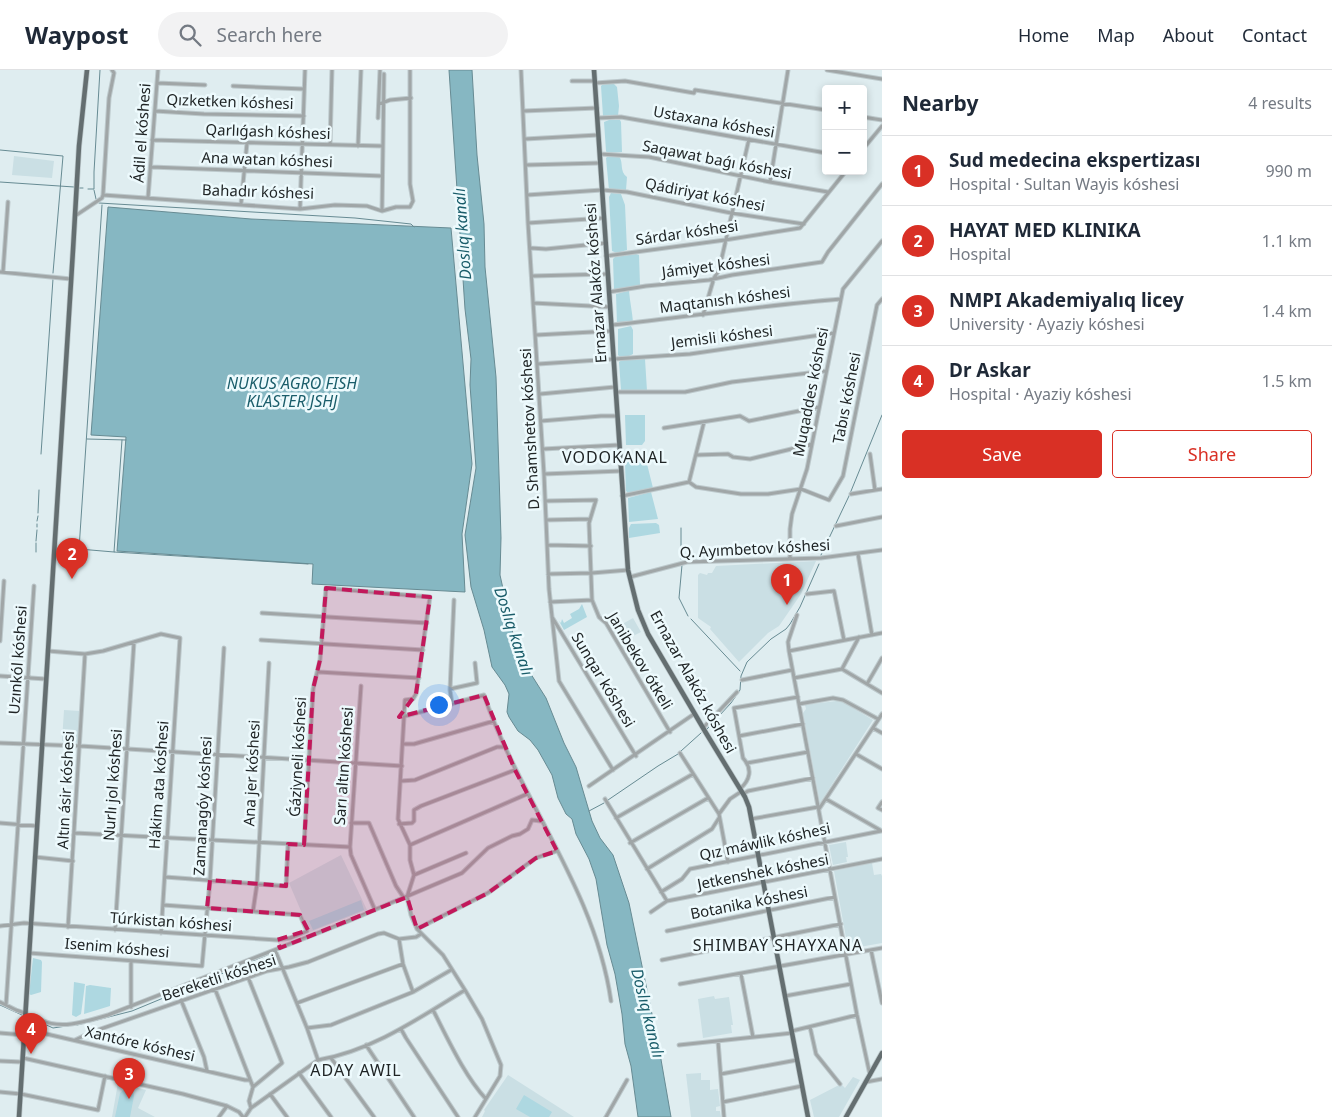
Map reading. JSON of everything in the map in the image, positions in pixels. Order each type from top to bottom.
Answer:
[{"type":"main road","points":[[19,1117],[77,177],[87,70]]},
{"type":"main road","name":"Ernazar Alakóz kóshesi","points":[[594,70],[628,570],[642,621],[694,714],[742,791],[749,807],[808,1117]]},
{"type":"main road","points":[[846,1117],[882,1053]]},
{"type":"street","points":[[75,216],[104,195],[109,98],[114,73],[112,70]]},
{"type":"street","name":"Ádil el kóshesi","points":[[148,198],[158,70]]},
{"type":"street","points":[[300,208],[305,70]]},
{"type":"street","points":[[330,146],[332,70]]},
{"type":"street","points":[[358,146],[361,70]]},
{"type":"street","points":[[378,118],[380,70]]},
{"type":"street","points":[[379,104],[390,100],[410,98],[410,70]]},
{"type":"street","name":"D. Shamshetov kóshesi","points":[[521,70],[528,222],[543,449],[548,574],[559,681],[614,770]]},
{"type":"street","points":[[770,182],[788,70]]},
{"type":"street","points":[[827,70],[882,79]]},
{"type":"street","points":[[382,211],[384,74]]},
{"type":"street","points":[[572,81],[624,81],[694,93],[695,90],[822,109]]},
{"type":"street","points":[[157,83],[205,85]]},
{"type":"street","points":[[233,86],[304,89]]},
{"type":"street","name":"Bahadır kóshesi","points":[[104,195],[300,208],[348,205],[367,206],[382,211],[410,207],[413,201],[410,184],[410,98]]},
{"type":"street","points":[[523,110],[582,110],[598,108]]},
{"type":"street","name":"Qızketken kóshesi","points":[[155,111],[304,116]]},
{"type":"street","name":"Ustaxana kóshesi","points":[[598,118],[621,117],[822,152]]},
{"type":"street","points":[[867,118],[882,120]]},
{"type":"street","points":[[867,144],[882,126]]},
{"type":"street","points":[[525,139],[599,135]]},
{"type":"street","points":[[703,315],[714,278],[719,270],[749,139]]},
{"type":"street","name":"Qarlıǵash kóshesi","points":[[152,140],[382,146]]},
{"type":"street","points":[[241,204],[247,143]]},
{"type":"street","name":"Saqawat baǵı kóshesi","points":[[600,154],[649,157],[829,192]]},
{"type":"street","points":[[526,165],[600,163]]},
{"type":"street","name":"Ana watan kóshesi","points":[[151,167],[382,176]]},
{"type":"street","points":[[804,224],[843,175]]},
{"type":"street","name":"Jámiyet kóshesi","points":[[609,292],[817,264],[825,259],[828,252],[882,184]]},
{"type":"street","name":"Qádiriyat kóshesi","points":[[527,195],[602,190],[628,192],[731,213],[804,224]]},
{"type":"street","points":[[8,202],[2,272],[71,279]]},
{"type":"street","points":[[528,222],[604,218]]},
{"type":"street","name":"Sárdar kóshesi","points":[[606,256],[726,240],[800,228],[804,224]]},
{"type":"street","name":"Muqaddes kóshesi","points":[[790,559],[792,514],[808,469],[843,289],[882,241]]},
{"type":"street","points":[[530,248],[546,249],[606,243]]},
{"type":"street","points":[[532,276],[608,274]]},
{"type":"street","name":"Maqtanısh kóshesi","points":[[536,336],[611,328],[772,305],[841,299]]},
{"type":"street","name":"Tabıs kóshesi","points":[[801,489],[829,500],[843,476],[877,305],[882,299]]},
{"type":"street","points":[[533,304],[610,308]]},
{"type":"street","name":"Jemisli kóshesi","points":[[538,364],[690,354],[834,333]]},
{"type":"street","points":[[540,394],[615,390],[685,392],[732,382],[826,371]]},
{"type":"street","points":[[664,428],[740,416],[749,421],[819,407]]},
{"type":"street","points":[[541,421],[617,416]]},
{"type":"street","points":[[689,482],[704,422]]},
{"type":"street","points":[[696,455],[728,454],[733,457],[750,459],[812,444]]},
{"type":"street","points":[[543,449],[619,445]]},
{"type":"street","points":[[870,454],[874,490]]},
{"type":"street","points":[[544,474],[620,471]]},
{"type":"street","points":[[622,496],[689,482],[696,487],[741,494],[768,494],[801,489]]},
{"type":"street","points":[[851,494],[882,489]]},
{"type":"street","points":[[545,501],[596,500],[590,519],[592,600],[550,602]]},
{"type":"street","points":[[836,526],[882,518]]},
{"type":"street","points":[[546,520],[590,519]]},
{"type":"street","points":[[547,546],[591,546]]},
{"type":"street","name":"Q. Ayımbetov kóshesi","points":[[630,577],[687,562],[821,558],[882,550]]},
{"type":"street","points":[[858,554],[872,635]]},
{"type":"street","points":[[548,574],[628,570]]},
{"type":"street","points":[[0,641],[4,581]]},
{"type":"street","name":"Uzınkól kóshesi","points":[[6,1005],[34,586]]},
{"type":"street","name":"Ǵáziyneli kóshesi","points":[[304,845],[313,689],[319,672],[326,588],[430,597],[427,623]]},
{"type":"street","points":[[807,594],[834,591],[844,640]]},
{"type":"street","points":[[452,704],[450,690],[454,600]]},
{"type":"street","name":"Janibekov ótkeli","points":[[592,600],[599,617],[606,623],[670,732]]},
{"type":"street","points":[[262,613],[427,623],[416,694],[413,699],[405,700],[399,824],[410,845],[410,860],[414,875],[405,897]]},
{"type":"street","name":"Sunqar kóshesi","points":[[552,615],[636,756]]},
{"type":"street","points":[[797,615],[788,642],[792,670],[870,1075]]},
{"type":"street","points":[[789,651],[882,633]]},
{"type":"street","name":"Hákim ata kóshesi","points":[[134,642],[161,634],[180,638],[162,933]]},
{"type":"street","points":[[842,669],[858,637]]},
{"type":"street","points":[[261,640],[423,650]]},
{"type":"street","points":[[48,651],[85,654],[134,642]]},
{"type":"street","name":"Nurlı jol kóshesi","points":[[115,930],[134,642]]},
{"type":"street","name":"Zamanagóy kóshesi","points":[[202,966],[213,840],[224,648]]},
{"type":"street","name":"Altın ásir kóshesi","points":[[68,927],[85,654]]},
{"type":"street","points":[[866,684],[882,658]]},
{"type":"street","name":"Ana jer kóshesi","points":[[253,911],[257,884],[269,663]]},
{"type":"street","points":[[450,690],[476,683],[475,663]]},
{"type":"street","points":[[794,678],[842,669],[882,693]]},
{"type":"street","points":[[742,680],[792,670]]},
{"type":"street","points":[[319,672],[419,678]]},
{"type":"street","points":[[0,676],[46,679]]},
{"type":"street","name":"Sarı altın kóshesi","points":[[361,686],[350,855],[375,910]]},
{"type":"street","points":[[703,728],[737,692]]},
{"type":"street","points":[[405,716],[484,695],[515,770],[541,821],[551,835],[576,887],[602,957],[611,1001]]},
{"type":"street","points":[[646,870],[712,829],[730,799],[742,791],[748,781],[747,763],[743,758],[734,708],[798,697]]},
{"type":"street","points":[[799,704],[833,698],[844,700],[878,719]]},
{"type":"street","points":[[589,786],[636,756],[694,714]]},
{"type":"street","points":[[751,819],[819,808],[882,714]]},
{"type":"street","points":[[403,744],[414,744],[494,721]]},
{"type":"street","points":[[739,736],[803,724]]},
{"type":"street","points":[[873,728],[882,733]]},
{"type":"street","points":[[0,743],[173,751],[402,766]]},
{"type":"street","points":[[400,782],[415,780],[497,747],[505,747]]},
{"type":"street","points":[[747,763],[808,752]]},
{"type":"street","points":[[680,753],[719,816],[728,862]]},
{"type":"street","points":[[856,754],[882,769]]},
{"type":"street","points":[[399,824],[412,823],[414,821],[414,810],[421,806],[515,770]]},
{"type":"street","points":[[616,818],[693,774]]},
{"type":"street","points":[[742,791],[813,778]]},
{"type":"street","points":[[410,845],[527,794]]},
{"type":"street","points":[[630,842],[708,798]]},
{"type":"street","points":[[605,799],[646,870],[667,901]]},
{"type":"street","name":"Qız máwlik kóshesi","points":[[661,892],[682,879],[690,869],[881,831],[826,799]]},
{"type":"street","points":[[880,809],[882,802]]},
{"type":"street","points":[[41,1020],[55,1025],[80,1022],[108,1015],[280,948],[375,910],[462,872],[488,848],[528,829],[532,820],[541,821]]},
{"type":"street","points":[[0,823],[37,826]]},
{"type":"street","points":[[351,823],[368,823],[396,886],[405,897],[417,929],[436,948],[466,990],[482,1019],[501,1065],[500,1076],[474,1117]]},
{"type":"street","points":[[75,833],[350,847]]},
{"type":"street","points":[[165,877],[286,886],[288,844]]},
{"type":"street","points":[[417,929],[488,893],[536,858],[557,850]]},
{"type":"street","points":[[414,875],[466,852]]},
{"type":"street","points":[[35,857],[73,861]]},
{"type":"street","name":"Jetkenshek kóshesi","points":[[651,912],[667,901],[764,884],[882,859]]},
{"type":"street","name":"Botanika kóshesi","points":[[666,931],[836,897]]},
{"type":"street","points":[[163,905],[253,911]]},
{"type":"street","name":"Túrkistan kóshesi","points":[[0,926],[31,924],[277,940],[290,938],[307,930],[300,914],[253,911]]},
{"type":"street","points":[[662,960],[841,924]]},
{"type":"street","name":"Bereketli kóshesi","points":[[75,1040],[92,1032],[248,977],[308,962],[378,934],[384,933],[399,939],[416,937],[420,934]]},
{"type":"street","points":[[399,939],[403,964],[413,992]]},
{"type":"street","points":[[277,940],[280,948]]},
{"type":"street","points":[[680,984],[882,948]]},
{"type":"street","points":[[274,950],[297,1003],[318,1060]]},
{"type":"street","points":[[871,950],[882,1003]]},
{"type":"street","name":"Isenim kóshesi","points":[[29,952],[131,962],[202,966]]},
{"type":"street","points":[[131,962],[131,1007]]},
{"type":"street","points":[[297,1003],[403,964]]},
{"type":"street","points":[[307,1028],[331,1025],[413,992],[451,970]]},
{"type":"street","points":[[742,974],[753,1037]]},
{"type":"street","points":[[248,977],[282,1063],[253,1087],[249,1101],[251,1108]]},
{"type":"street","points":[[784,996],[851,984]]},
{"type":"street","points":[[215,989],[253,1087]]},
{"type":"street","points":[[0,1061],[23,1060],[105,1076],[227,1106],[244,1117],[251,1108],[318,1060],[331,1058],[402,1029],[466,990]]},
{"type":"street","points":[[181,1000],[204,1057],[207,1071]]},
{"type":"street","points":[[0,1002],[25,1013]]},
{"type":"street","points":[[433,1010],[477,1090],[486,1099]]},
{"type":"street","points":[[679,1045],[791,1032],[857,1015]]},
{"type":"street","points":[[810,1027],[816,1054],[840,1084]]},
{"type":"street","name":"Xantóre kóshesi","points":[[25,1029],[250,1080]]},
{"type":"street","points":[[402,1029],[458,1117]]},
{"type":"street","points":[[0,1033],[25,1035]]},
{"type":"street","points":[[718,1041],[724,1117]]},
{"type":"street","points":[[366,1045],[414,1117]]},
{"type":"street","points":[[331,1058],[374,1117]]},
{"type":"street","points":[[721,1074],[797,1060]]},
{"type":"street","points":[[299,1073],[331,1117]]},
{"type":"street","points":[[0,1092],[21,1094],[98,1110],[105,1076]]},
{"type":"street","points":[[866,1082],[882,1078]]},
{"type":"street","points":[[606,1117],[627,1080]]},
{"type":"street","points":[[723,1102],[802,1086]]},
{"type":"street","points":[[270,1094],[287,1117]]},
{"type":"street","points":[[219,1117],[227,1106]]},
{"type":"highlighted area","points":[[326,588],[430,597],[416,694],[399,717],[484,695],[515,770],[557,851],[536,858],[488,893],[417,929],[407,897],[280,948],[277,940],[308,930],[300,915],[207,908],[210,880],[286,886],[288,844],[304,845],[313,689],[320,660]]},
{"type":"shaded area","points":[[604,83],[614,84],[617,87],[618,116],[603,116],[601,86]]},
{"type":"shaded area","points":[[620,120],[621,122],[622,152],[607,153],[606,151],[604,122]]},
{"type":"shaded area","points":[[14,156],[54,161],[52,178],[12,175]]},
{"type":"shaded area","points":[[608,156],[619,156],[623,172],[627,177],[625,191],[609,190],[606,158]]},
{"type":"shaded area","points":[[611,193],[621,194],[625,205],[627,250],[617,253],[612,251],[609,197]]},
{"type":"shaded area","points":[[639,255],[640,285],[638,287],[615,290],[613,259],[615,257]]},
{"type":"shaded area","points":[[629,291],[633,322],[617,324],[616,294]]},
{"type":"shaded area","points":[[631,326],[633,330],[633,354],[621,358],[618,355],[618,329]]},
{"type":"shaded area","points":[[645,359],[647,391],[621,390],[619,362],[622,360]]},
{"type":"shaded area","points":[[625,415],[645,415],[645,441],[642,445],[626,445]]},
{"type":"shaded area","points":[[646,460],[653,488],[629,494],[626,491],[625,464],[627,462]]},
{"type":"shaded area","points":[[651,492],[658,519],[629,522],[628,498]]},
{"type":"shaded area","points":[[656,523],[659,525],[660,533],[629,538],[631,524]]},
{"type":"shaded area","points":[[816,561],[801,594],[779,626],[768,633],[739,662],[710,629],[711,627],[698,618],[698,575],[700,573],[707,575],[712,573],[716,566]]},
{"type":"shaded area","points":[[582,604],[587,617],[564,630],[559,621],[561,623],[562,619],[564,623],[572,618],[570,614],[579,609]]},
{"type":"shaded area","points":[[633,618],[641,632],[629,638],[629,642],[622,646],[612,630]]},
{"type":"shaded area","points":[[836,701],[843,702],[873,720],[820,803],[803,713],[806,709],[805,705]]},
{"type":"shaded area","points":[[64,710],[80,711],[79,743],[62,741]]},
{"type":"shaded area","points":[[846,842],[847,862],[833,865],[829,845]]},
{"type":"shaded area","points":[[341,855],[367,910],[310,932],[289,883]]},
{"type":"shaded area","points":[[872,863],[874,875],[881,874],[882,876],[882,943],[848,949],[834,871]]},
{"type":"shaded area","points":[[361,900],[364,910],[313,930],[309,921]]},
{"type":"shaded area","points":[[33,958],[42,962],[41,992],[31,995],[29,994]]},
{"type":"shaded area","points":[[74,982],[85,984],[81,1014],[76,1017],[72,1015]]},
{"type":"shaded area","points":[[86,986],[111,988],[110,1006],[84,1014]]},
{"type":"shaded area","points":[[714,996],[715,999],[729,997],[733,1025],[731,1025],[732,1033],[703,1038],[698,999]]},
{"type":"shaded area","points":[[701,1073],[701,1080],[710,1080],[710,1090],[718,1089],[720,1106],[716,1107],[716,1111],[720,1111],[721,1117],[691,1117],[686,1074]]},
{"type":"shaded area","points":[[508,1075],[574,1117],[482,1117],[484,1110]]},
{"type":"shaded area","points":[[853,1077],[860,1080],[839,1117],[814,1117],[810,1100],[841,1084],[845,1088]]},
{"type":"shaded area","points":[[118,1083],[146,1090],[138,1108],[155,1117],[112,1117]]},
{"type":"shaded area","points":[[126,1088],[133,1091],[134,1096],[130,1117],[115,1117],[120,1093]]},
{"type":"shaded area","points":[[524,1095],[552,1112],[549,1117],[530,1117],[516,1109]]},
{"type":"water","name":"Doslıq kanalı","points":[[449,70],[472,70],[477,155],[484,224],[485,267],[496,377],[501,538],[500,575],[517,652],[546,698],[576,767],[592,821],[600,838],[613,855],[629,903],[659,1048],[671,1117],[638,1117],[615,974],[607,945],[596,879],[589,859],[576,834],[572,819],[566,814],[558,798],[552,775],[538,750],[530,740],[518,731],[509,717],[507,712],[509,694],[492,667],[484,630],[471,587],[465,535],[476,468],[470,385],[471,359],[465,309]]},
{"type":"water","name":"NUKUS AGRO FISH KLASTER JSHJ","points":[[108,207],[251,219],[451,228],[472,464],[462,534],[465,592],[312,584],[313,564],[117,551],[126,437],[91,435]]},
{"type":"waterway","points":[[88,189],[94,189],[100,70]]},
{"type":"waterway","points":[[0,150],[63,156],[53,273]]},
{"type":"waterway","points":[[0,182],[74,187]]},
{"type":"waterway","points":[[78,188],[83,188]]},
{"type":"waterway","points":[[94,190],[96,199]]},
{"type":"waterway","points":[[99,203],[355,218],[411,224],[414,227]]},
{"type":"waterway","points":[[102,205],[79,549],[114,552]]},
{"type":"waterway","points":[[41,454],[53,279]]},
{"type":"waterway","points":[[821,555],[849,496],[882,415]]},
{"type":"waterway","points":[[87,439],[126,440]]},
{"type":"waterway","points":[[122,440],[114,552],[308,564]]},
{"type":"waterway","points":[[38,513],[39,490]]},
{"type":"waterway","points":[[37,521],[38,516]]},
{"type":"waterway","points":[[681,528],[681,559]]},
{"type":"waterway","points":[[36,541],[37,530]]},
{"type":"waterway","points":[[36,543],[36,552]]},
{"type":"waterway","points":[[707,729],[731,703],[740,690],[741,676],[747,662],[790,624],[800,607],[819,564]]},
{"type":"waterway","points":[[682,565],[679,598],[688,616]]},
{"type":"waterway","points":[[691,619],[740,671]]},
{"type":"waterway","points":[[681,751],[701,733]]},
{"type":"waterway","points":[[608,800],[678,754]]},
{"type":"waterway","points":[[589,811],[604,803]]},
{"type":"waterway","points":[[77,1025],[132,1011],[267,955]]},
{"type":"waterway","points":[[0,1005],[22,1015]]},
{"type":"waterway","points":[[27,1016],[53,1028],[73,1025]]},
{"type":"waterway","points":[[620,1089],[625,1081]]},
{"type":"waterway","points":[[604,1117],[610,1108]]},
{"type":"place","name":"HAYAT MED KLINIKA","points":[[72,579]]},
{"type":"place","name":"Sud medecina ekspertizası","points":[[787,605]]},
{"type":"place","name":"Dr Askar","points":[[31,1054]]},
{"type":"place","name":"NMPI Akademiyalıq licey","points":[[129,1099]]},
{"type":"district","name":"VODOKANAL","points":[[615,457]]},
{"type":"district","name":"SHIMBAY SHAYXANA","points":[[778,945]]},
{"type":"district","name":"ADAY AWIL","points":[[356,1070]]}]
